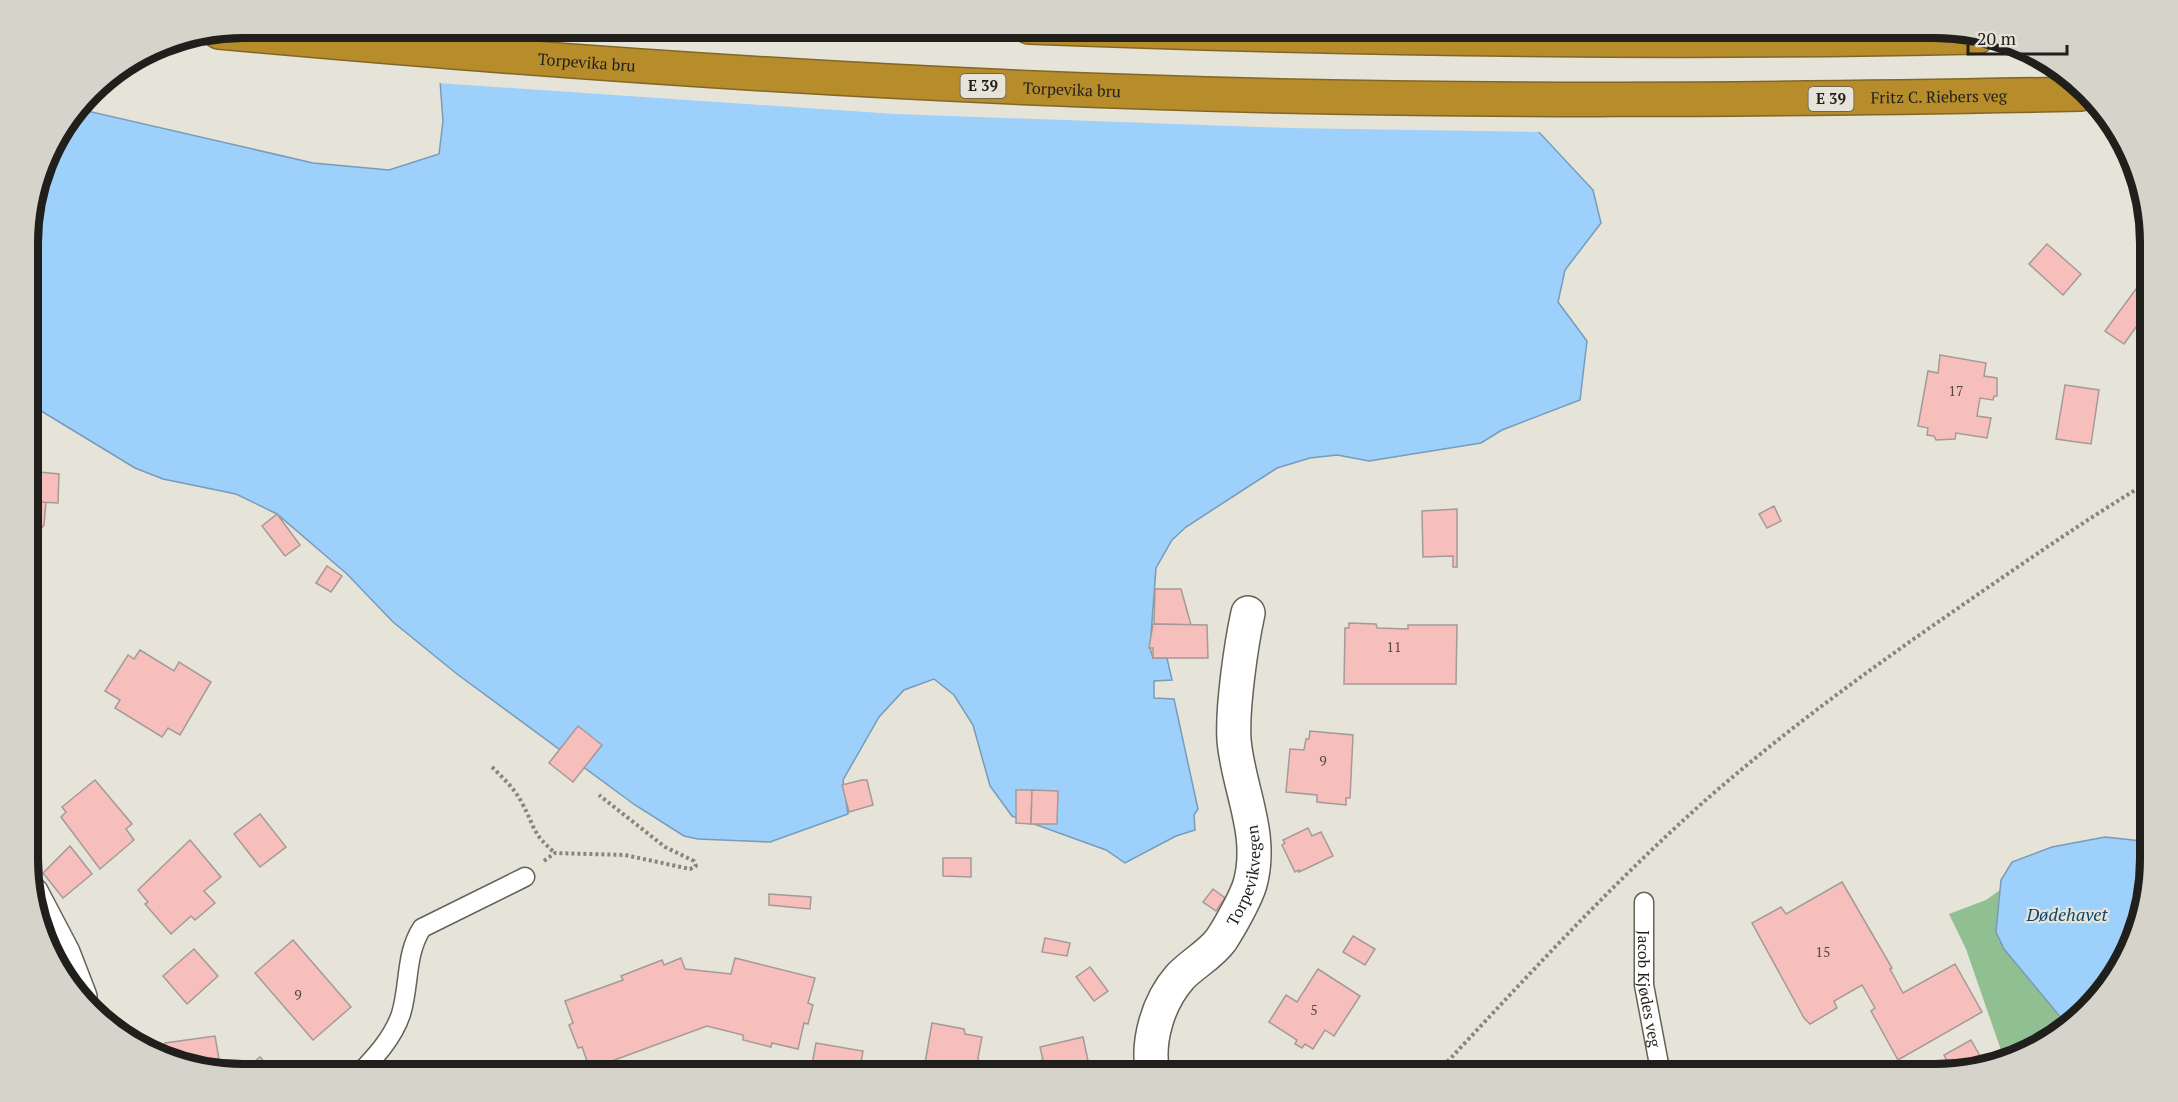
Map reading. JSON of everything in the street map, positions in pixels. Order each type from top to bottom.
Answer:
[{"type":"highway","name":"Torpevika bru","points":[[285,38],[784,76],[983,86],[1309,96],[1582,100]]},
{"type":"highway","points":[[1474,38],[1806,40],[1920,38]]},
{"type":"highway","name":"Fritz C. Riebers veg","points":[[1582,100],[2077,94]]},
{"type":"street","name":"Torpevikvegen","points":[[1151,1064],[1155,1023],[1165,999],[1180,978],[1220,941],[1250,884],[1254,845],[1252,821],[1234,741],[1248,613]]},
{"type":"street","points":[[49,926],[68,967]]},
{"type":"lane","points":[[368,1064],[384,1046],[401,1013],[412,943],[422,928],[525,877]]},
{"type":"lane","name":"Jacob Kjødes veg","points":[[1644,902],[1644,986],[1659,1064]]},
{"type":"path","points":[[1446,1064],[1627,874],[1707,799],[1768,747],[1886,658],[2090,517],[2140,487]]},
{"type":"path","points":[[492,767],[510,784],[522,802],[536,836],[555,853],[625,855],[690,869],[696,866],[694,861],[665,847],[599,795]]},
{"type":"path","points":[[525,877],[555,853]]},
{"type":"green space","points":[[2000,890],[1996,932],[2004,949],[2063,1020],[2026,1043],[2002,1054],[1966,949],[1949,914],[1986,900]]},
{"type":"water","points":[[437,38],[1451,38],[1593,190],[1601,223],[1565,270],[1558,302],[1587,341],[1580,400],[1502,430],[1481,443],[1369,461],[1337,455],[1310,458],[1277,468],[1186,527],[1172,540],[1156,568],[1150,648],[1153,658],[1167,658],[1172,680],[1154,681],[1154,698],[1174,699],[1198,809],[1194,815],[1195,830],[1176,836],[1125,863],[1106,850],[1012,816],[990,786],[973,725],[954,695],[934,679],[904,690],[879,717],[843,780],[848,814],[770,842],[698,839],[684,836],[635,805],[457,674],[393,622],[347,574],[277,514],[236,494],[163,479],[135,468],[38,409],[39,216],[44,190],[53,164],[72,129],[87,111],[313,163],[389,170],[439,154],[443,121]]},
{"type":"water","name":"Dødehavet","points":[[2105,837],[2140,841],[2139,886],[2130,925],[2106,973],[2090,995],[2063,1020],[2004,949],[1996,932],[2001,880],[2012,862],[2052,847]]},
{"type":"pier","points":[[434,38],[1455,38],[1543,132],[1288,128],[895,114],[437,83]]},
{"type":"building","points":[[2047,244],[2081,274],[2063,295],[2029,264]]},
{"type":"building","points":[[2136,289],[2140,292],[2140,322],[2124,344],[2105,331]]},
{"type":"building","points":[[1940,355],[1986,363],[1984,376],[1997,378],[1997,396],[1994,396],[1993,400],[1980,398],[1977,416],[1991,418],[1987,438],[1956,433],[1955,439],[1936,440],[1934,436],[1927,435],[1928,428],[1918,426],[1928,371],[1938,373]]},
{"type":"building","points":[[2065,385],[2099,390],[2091,444],[2056,439]]},
{"type":"building","points":[[39,472],[59,474],[58,503],[38,502]]},
{"type":"building","points":[[38,501],[46,502],[44,525],[41,529],[38,528]]},
{"type":"building","points":[[1774,506],[1781,521],[1767,528],[1759,514]]},
{"type":"building","points":[[1457,509],[1457,567],[1453,567],[1453,556],[1423,557],[1422,511]]},
{"type":"building","points":[[277,514],[300,545],[285,556],[262,526]]},
{"type":"building","points":[[327,566],[342,576],[331,592],[316,583]]},
{"type":"building","points":[[1155,589],[1181,589],[1191,625],[1154,624]]},
{"type":"building","points":[[1349,623],[1376,624],[1377,628],[1408,629],[1408,625],[1457,625],[1456,684],[1344,684],[1345,628],[1349,628]]},
{"type":"building","points":[[1153,624],[1207,625],[1208,658],[1153,658],[1153,648],[1149,648]]},
{"type":"building","points":[[140,650],[174,671],[179,662],[211,682],[180,735],[168,728],[162,737],[115,708],[120,700],[105,691],[128,655],[134,659]]},
{"type":"building","points":[[578,726],[602,745],[573,782],[549,763]]},
{"type":"building","points":[[1310,731],[1353,735],[1350,798],[1346,798],[1346,805],[1317,802],[1317,795],[1286,792],[1290,749],[1304,750]]},
{"type":"building","points":[[95,780],[132,824],[126,829],[134,840],[100,869],[61,817],[66,812],[62,807]]},
{"type":"building","points":[[867,780],[873,805],[849,812],[842,785]]},
{"type":"building","points":[[1016,790],[1032,790],[1031,824],[1016,823]]},
{"type":"building","points":[[1032,790],[1058,791],[1057,824],[1031,824]]},
{"type":"building","points":[[260,814],[286,847],[260,867],[234,834]]},
{"type":"building","points":[[1308,828],[1312,836],[1321,832],[1333,856],[1295,872],[1282,845],[1285,843],[1283,840]]},
{"type":"building","points":[[190,840],[221,877],[204,891],[215,903],[195,920],[191,916],[171,934],[145,904],[148,902],[138,890]]},
{"type":"building","points":[[70,846],[92,874],[63,898],[43,873]]},
{"type":"building","points":[[943,858],[971,858],[971,877],[943,876]]},
{"type":"building","points":[[1842,882],[1892,968],[1890,969],[1903,993],[1955,964],[1982,1012],[1898,1060],[1871,1011],[1875,1008],[1862,985],[1834,1001],[1837,1008],[1810,1024],[1804,1018],[1752,923],[1781,907],[1786,914]]},
{"type":"building","points":[[1213,889],[1225,898],[1216,911],[1203,902]]},
{"type":"building","points":[[769,894],[811,897],[810,909],[769,905]]},
{"type":"building","points":[[1353,936],[1375,949],[1365,965],[1343,952]]},
{"type":"building","points":[[1045,938],[1070,943],[1067,956],[1042,952]]},
{"type":"building","points":[[293,940],[351,1007],[313,1040],[255,973]]},
{"type":"building","points":[[194,949],[218,976],[187,1004],[163,976]]},
{"type":"building","points":[[681,958],[685,969],[731,974],[735,958],[815,978],[808,1003],[813,1005],[808,1024],[804,1023],[798,1049],[772,1043],[771,1047],[743,1040],[743,1035],[707,1026],[604,1064],[588,1064],[582,1047],[578,1048],[569,1025],[573,1023],[565,1001],[623,980],[621,976],[662,960],[664,965]]},
{"type":"building","points":[[1090,967],[1108,991],[1094,1001],[1076,977]]},
{"type":"building","points":[[1318,969],[1360,996],[1334,1036],[1325,1030],[1313,1049],[1305,1044],[1302,1048],[1295,1044],[1297,1040],[1269,1022],[1286,995],[1297,1002]]},
{"type":"building","points":[[932,1023],[964,1029],[965,1034],[982,1037],[978,1058],[980,1064],[925,1064]]},
{"type":"building","points":[[215,1036],[219,1059],[206,1061],[190,1058],[166,1050],[165,1043]]},
{"type":"building","points":[[1083,1037],[1089,1064],[1024,1064],[1043,1060],[1040,1047]]},
{"type":"building","points":[[1971,1040],[1982,1059],[1948,1064],[1944,1055]]},
{"type":"building","points":[[816,1043],[863,1051],[861,1064],[812,1064]]},
{"type":"building","points":[[260,1057],[266,1064],[251,1064]]}]
